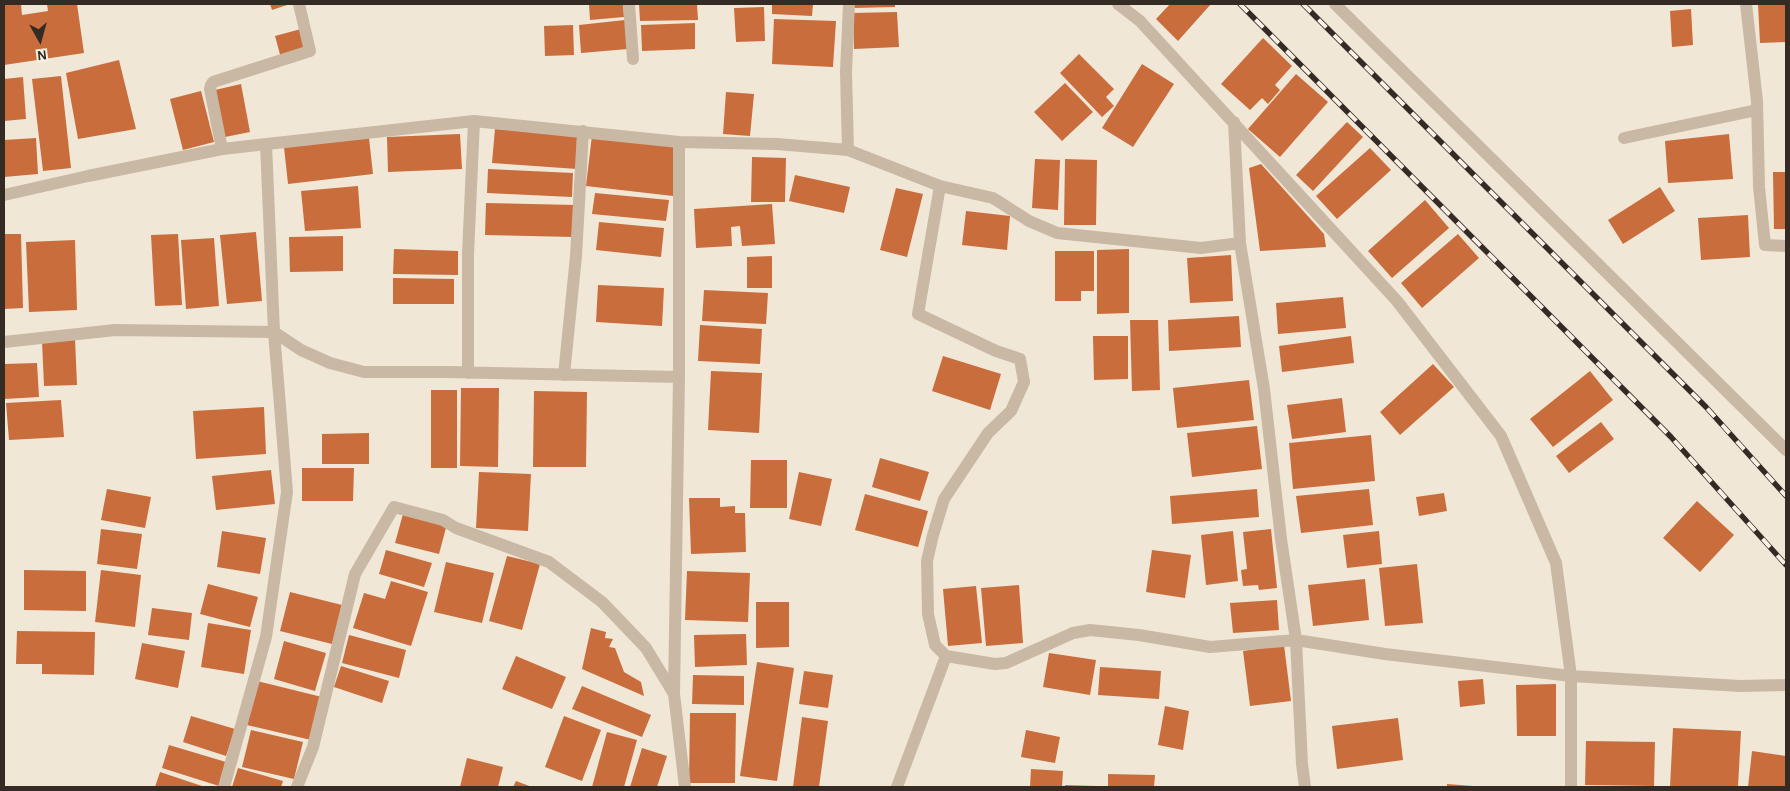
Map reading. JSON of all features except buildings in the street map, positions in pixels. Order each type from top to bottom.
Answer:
[{"type":"street","points":[[222,149],[210,89],[211,85],[213,82],[310,51],[299,4]]},
{"type":"street","points":[[629,4],[633,59]]},
{"type":"street","points":[[848,150],[846,72],[849,4]]},
{"type":"street","points":[[1118,4],[1140,22],[1234,122],[1397,301],[1501,436],[1556,563],[1571,676],[1571,787]]},
{"type":"street","points":[[1335,4],[1786,450]]},
{"type":"street","points":[[1746,4],[1757,110],[1759,187],[1765,246],[1786,246]]},
{"type":"street","points":[[1624,138],[1757,110]]},
{"type":"street","points":[[4,195],[222,149],[474,122],[583,131],[680,142],[777,144],[848,150],[940,186],[993,198],[1029,221],[1057,233],[1201,248],[1240,244]]},
{"type":"street","points":[[468,374],[468,254],[474,122]]},
{"type":"street","points":[[1234,122],[1240,244],[1264,388],[1281,539],[1296,640],[1302,764],[1305,787]]},
{"type":"street","points":[[564,376],[576,256],[583,131]]},
{"type":"street","points":[[680,142],[679,377],[674,694],[685,787]]},
{"type":"street","points":[[224,787],[266,637],[287,492],[274,332],[266,144]]},
{"type":"street","points":[[940,186],[918,314],[996,351],[1020,359],[1024,382],[1012,411],[988,433],[944,499],[933,535],[927,561],[928,614],[935,645],[946,656],[995,664],[1006,663],[1073,632],[1090,630],[1139,635],[1210,647],[1296,640],[1385,654],[1571,676],[1740,686],[1786,685]]},
{"type":"street","points":[[4,342],[115,330],[274,332],[301,350],[330,363],[364,372],[679,377]]},
{"type":"street","points":[[297,787],[313,747],[355,574],[394,507],[444,520],[456,528],[548,562],[602,602],[627,628],[646,648],[674,694]]},
{"type":"street","points":[[897,787],[946,656]]},
{"type":"railway","points":[[1240,4],[1671,437],[1786,565]]},
{"type":"railway","points":[[1303,4],[1706,407],[1786,496]]}]
